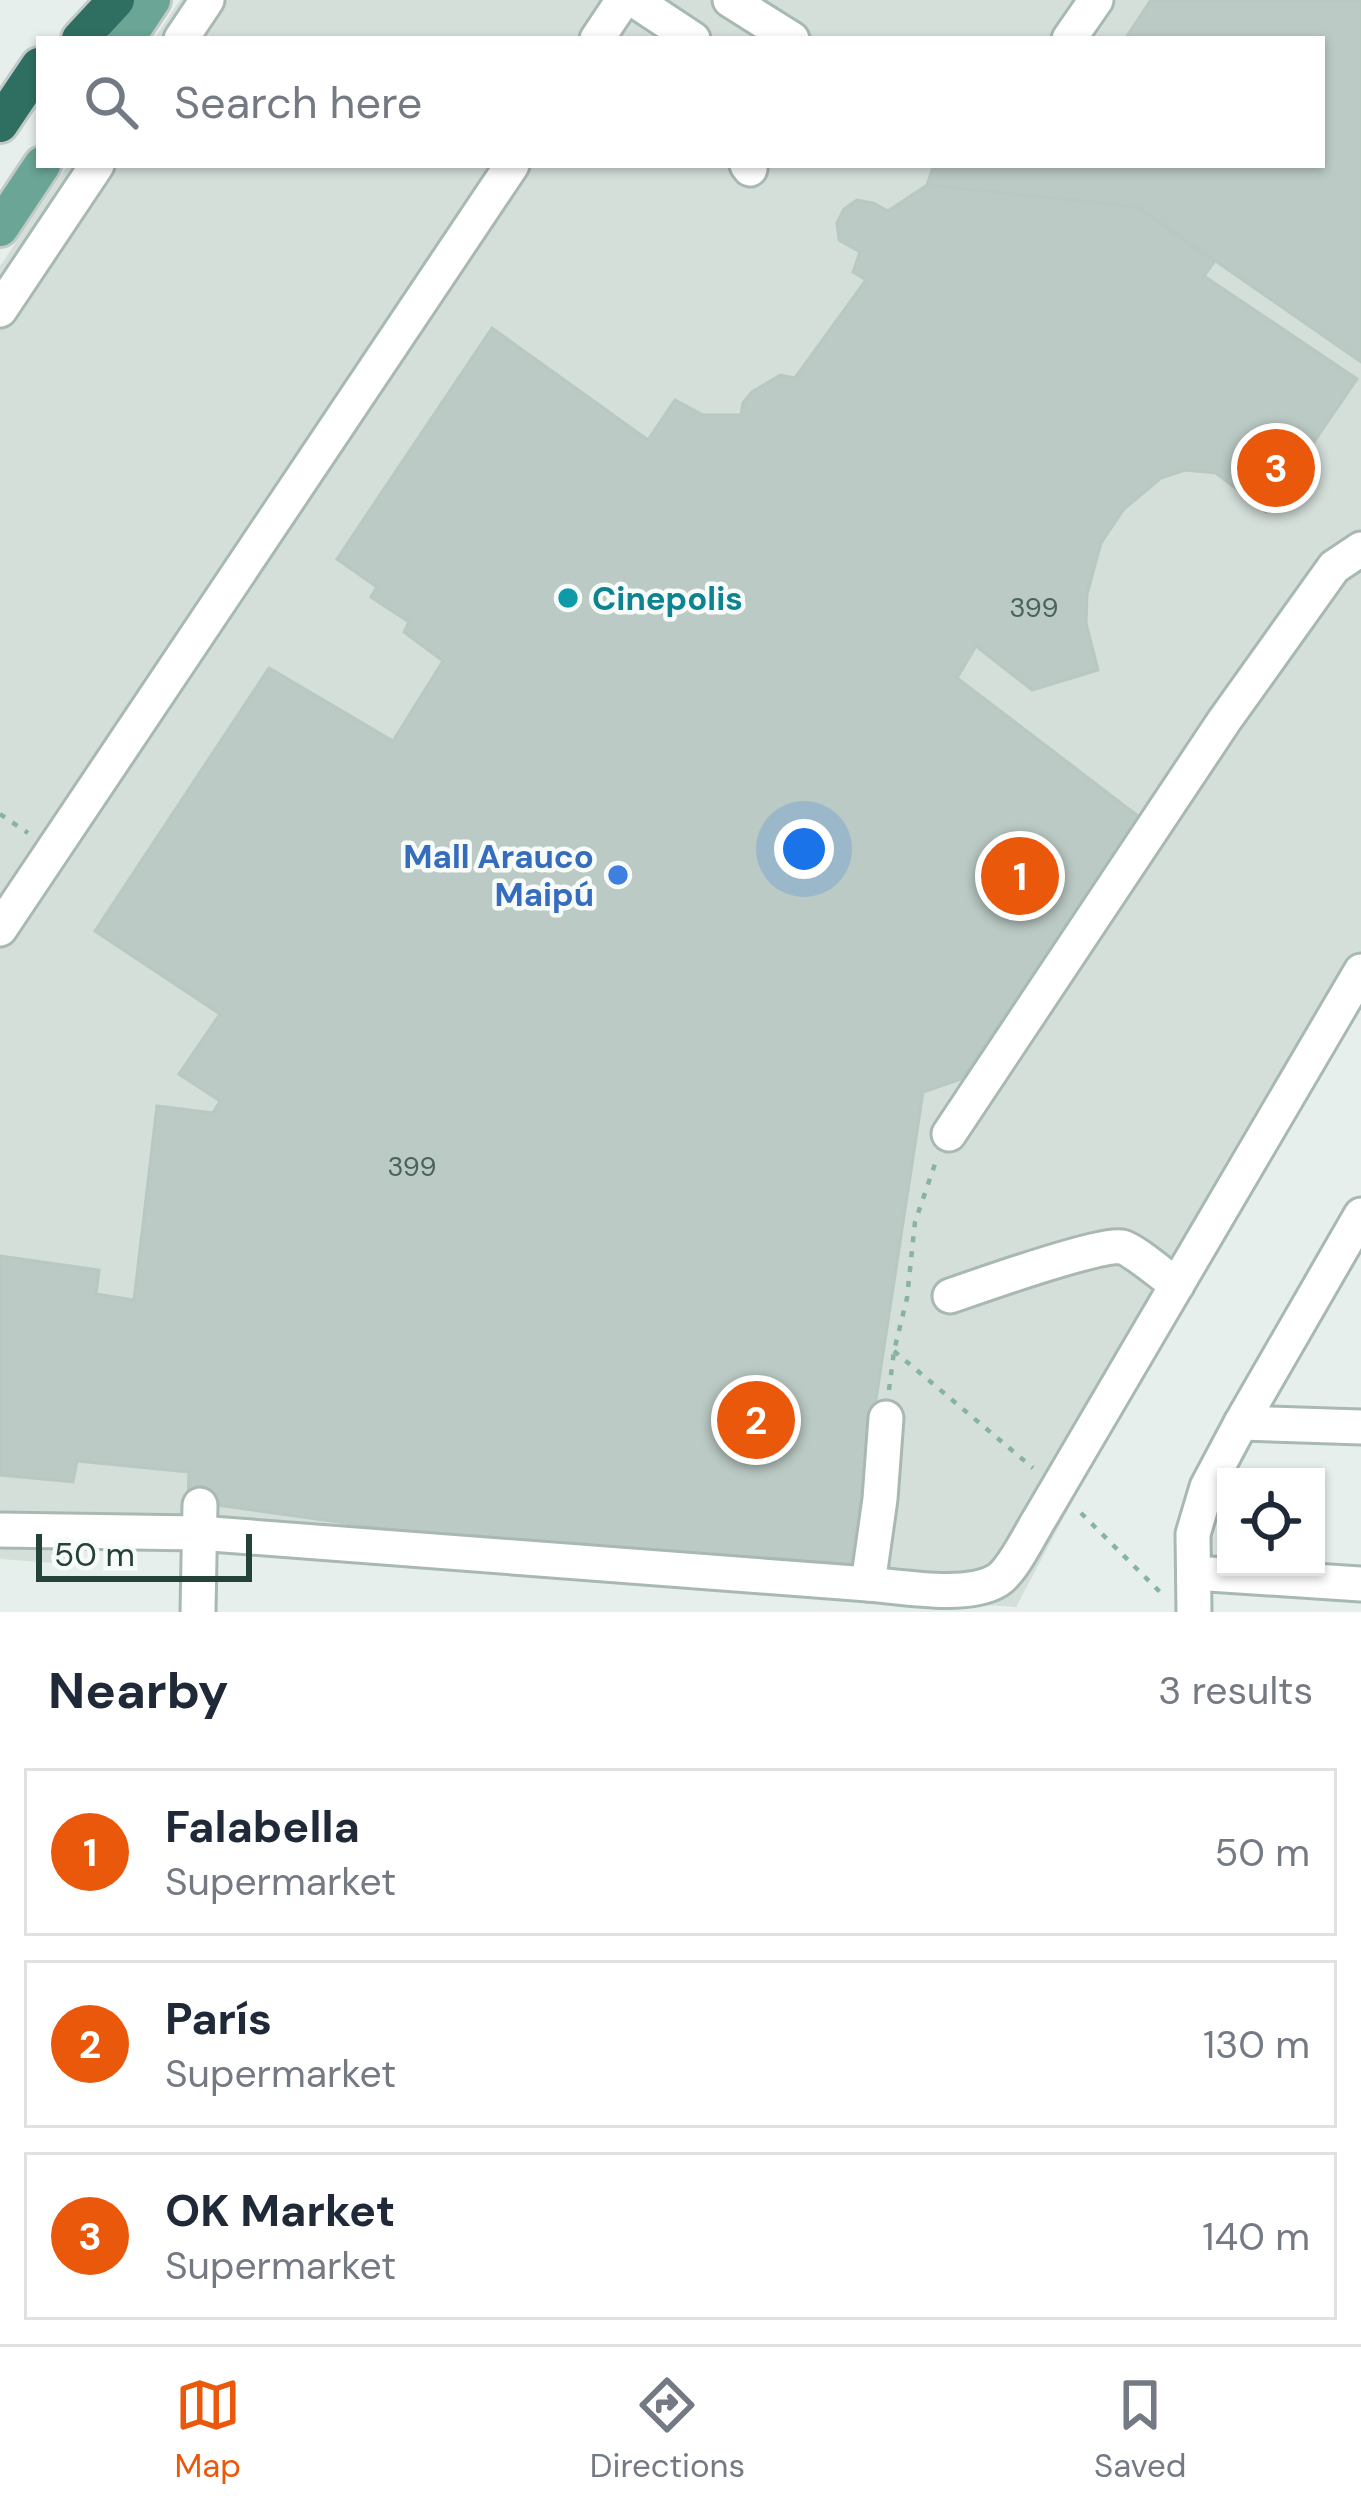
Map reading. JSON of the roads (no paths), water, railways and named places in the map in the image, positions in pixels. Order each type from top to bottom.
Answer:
[{"type":"highway","points":[[60,36],[84,0]]},
{"type":"highway","points":[[83,36],[116,0]]},
{"type":"highway","points":[[0,125],[36,71]]},
{"type":"highway","points":[[0,125],[36,86]]},
{"type":"main road","points":[[128,36],[152,0]]},
{"type":"main road","points":[[0,228],[40,168]]},
{"type":"street","points":[[183,36],[207,0]]},
{"type":"street","points":[[599,36],[623,0]]},
{"type":"street","points":[[634,0],[688,36]]},
{"type":"street","points":[[730,0],[787,36]]},
{"type":"street","points":[[1071,36],[1096,0]]},
{"type":"street","points":[[0,929],[510,168]]},
{"type":"street","points":[[0,310],[85,169]]},
{"type":"street","points":[[949,1134],[1212,739],[1347,558]]},
{"type":"street","points":[[0,1530],[199,1519],[868,1585],[981,1587],[1002,1578],[1361,971]]},
{"type":"street","points":[[1195,1612],[1193,1534],[1207,1486],[1356,1234]]},
{"type":"street","points":[[950,1296],[1037,1267],[1123,1247],[1177,1285]]},
{"type":"street","points":[[868,1585],[886,1418]]},
{"type":"street","points":[[1241,1423],[1361,1426]]},
{"type":"street","points":[[197,1612],[199,1519]]},
{"type":"street","points":[[1194,1573],[1361,1584]]},
{"type":"place","name":"OK Market","points":[[1276,468]]},
{"type":"place","name":"Cinepolis","points":[[568,598]]},
{"type":"place","name":"Mall Arauco Maipú","points":[[618,875]]},
{"type":"place","name":"Falabella","points":[[1020,876]]},
{"type":"place","name":"París","points":[[756,1420]]}]
